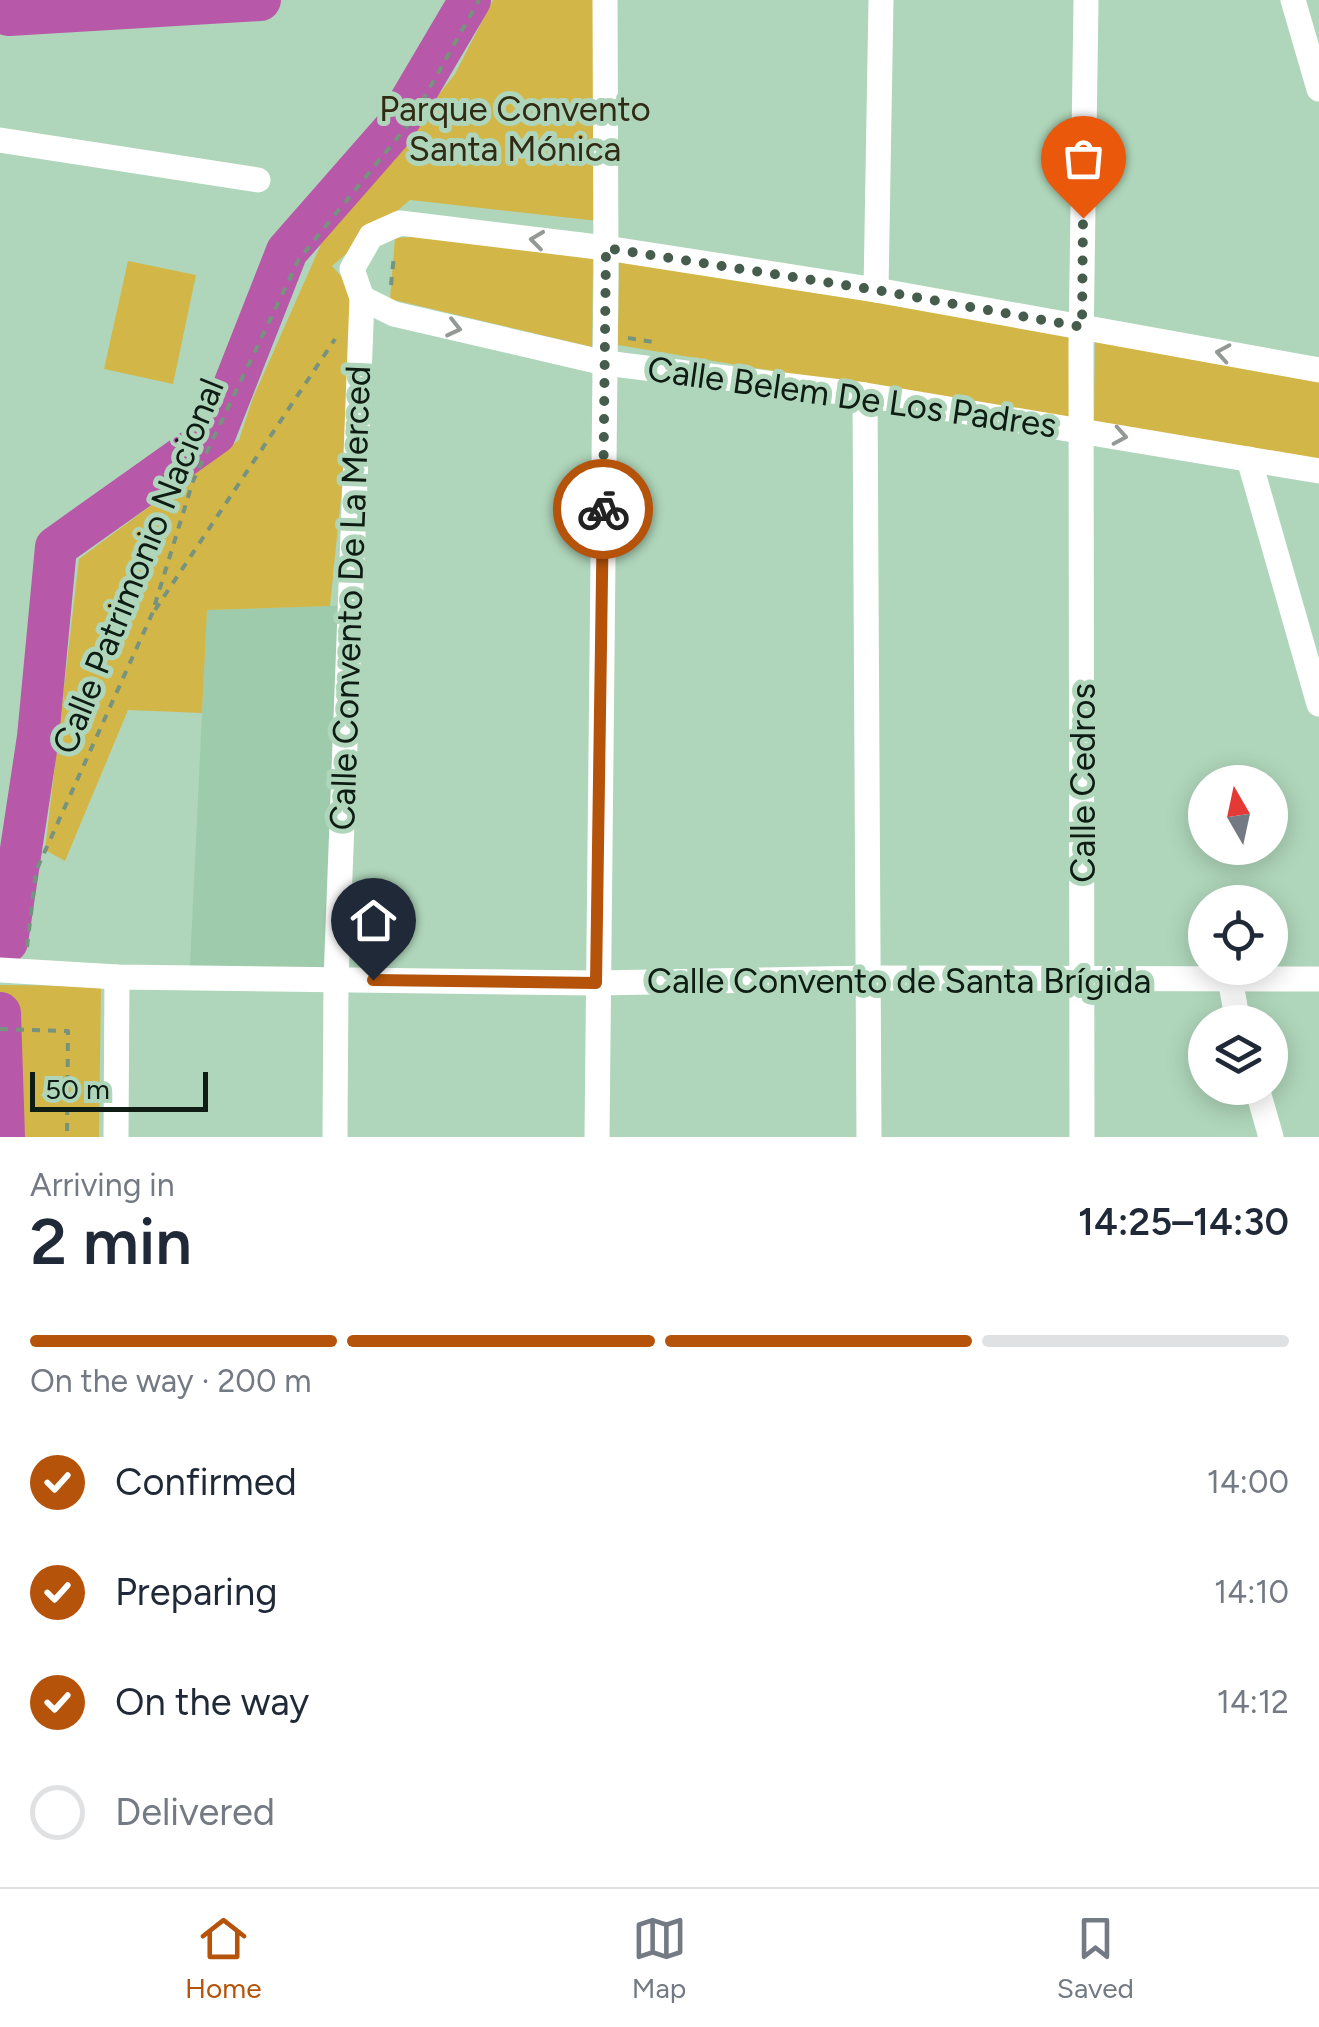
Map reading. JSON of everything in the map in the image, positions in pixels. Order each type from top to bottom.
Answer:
[{"type":"street","points":[[597,1137],[605,0]]},
{"type":"street","points":[[876,290],[881,0]]},
{"type":"street","name":"Calle Cedros","points":[[1082,1137],[1086,0]]},
{"type":"street","points":[[1293,0],[1319,89]]},
{"type":"street","points":[[0,140],[258,180]]},
{"type":"street","points":[[362,298],[352,269],[371,236],[400,222],[606,248],[876,290],[1319,370]]},
{"type":"street","name":"Calle Belem De Los Padres","points":[[362,298],[394,314],[605,363],[865,396],[1319,471]]},
{"type":"street","name":"Calle Convento De La Merced","points":[[335,1137],[336,980],[362,298]]},
{"type":"street","points":[[865,396],[869,1137]]},
{"type":"street","points":[[1249,459],[1319,704]]},
{"type":"street","name":"Calle Convento de Santa Brígida","points":[[12,970],[117,977],[596,983],[1188,979]]},
{"type":"street","points":[[116,1137],[117,977]]},
{"type":"street","name":"Calle Convento de Santa Brígida","points":[[1288,979],[1319,979]]},
{"type":"street","points":[[1261,1105],[1271,1137]]},
{"type":"path","name":"Calle Patrimonio Nacional","points":[[12,970],[36,870],[152,614],[193,481],[299,259],[412,121],[479,0]]},
{"type":"path","points":[[390,298],[394,253]]},
{"type":"path","points":[[152,614],[340,332]]},
{"type":"path","points":[[605,334],[662,344]]},
{"type":"path","points":[[0,1030],[68,1032],[66,1137]]},
{"type":"shaded area","points":[[355,605],[346,988],[189,986],[207,610]]},
{"type":"green space","name":"Parque Convento Santa Mónica","points":[[493,0],[598,0],[598,221],[410,200],[332,266],[361,299],[330,606],[207,610],[202,713],[128,710],[65,861],[45,850],[79,559],[239,440],[253,398],[322,242],[455,74]]},
{"type":"green space","points":[[425,236],[593,257],[592,347],[390,299],[395,238]]},
{"type":"green space","points":[[619,260],[1077,336],[1073,421],[618,345]]},
{"type":"green space","points":[[128,261],[196,275],[173,384],[104,369]]},
{"type":"green space","points":[[1095,341],[1319,379],[1319,464],[1094,425]]},
{"type":"green space","points":[[0,985],[101,986],[99,1137],[0,1137]]},
{"type":"waterway","points":[[0,12],[9,15],[260,0]]},
{"type":"waterway","points":[[7,942],[38,737],[56,547],[215,434],[287,251],[394,129],[470,0]]},
{"type":"waterway","points":[[0,1013],[4,1137]]},
{"type":"way so far","points":[[603,509],[606,248],[1082,327],[1083,218]]},
{"type":"route","points":[[373,980],[596,983],[603,509]]}]
